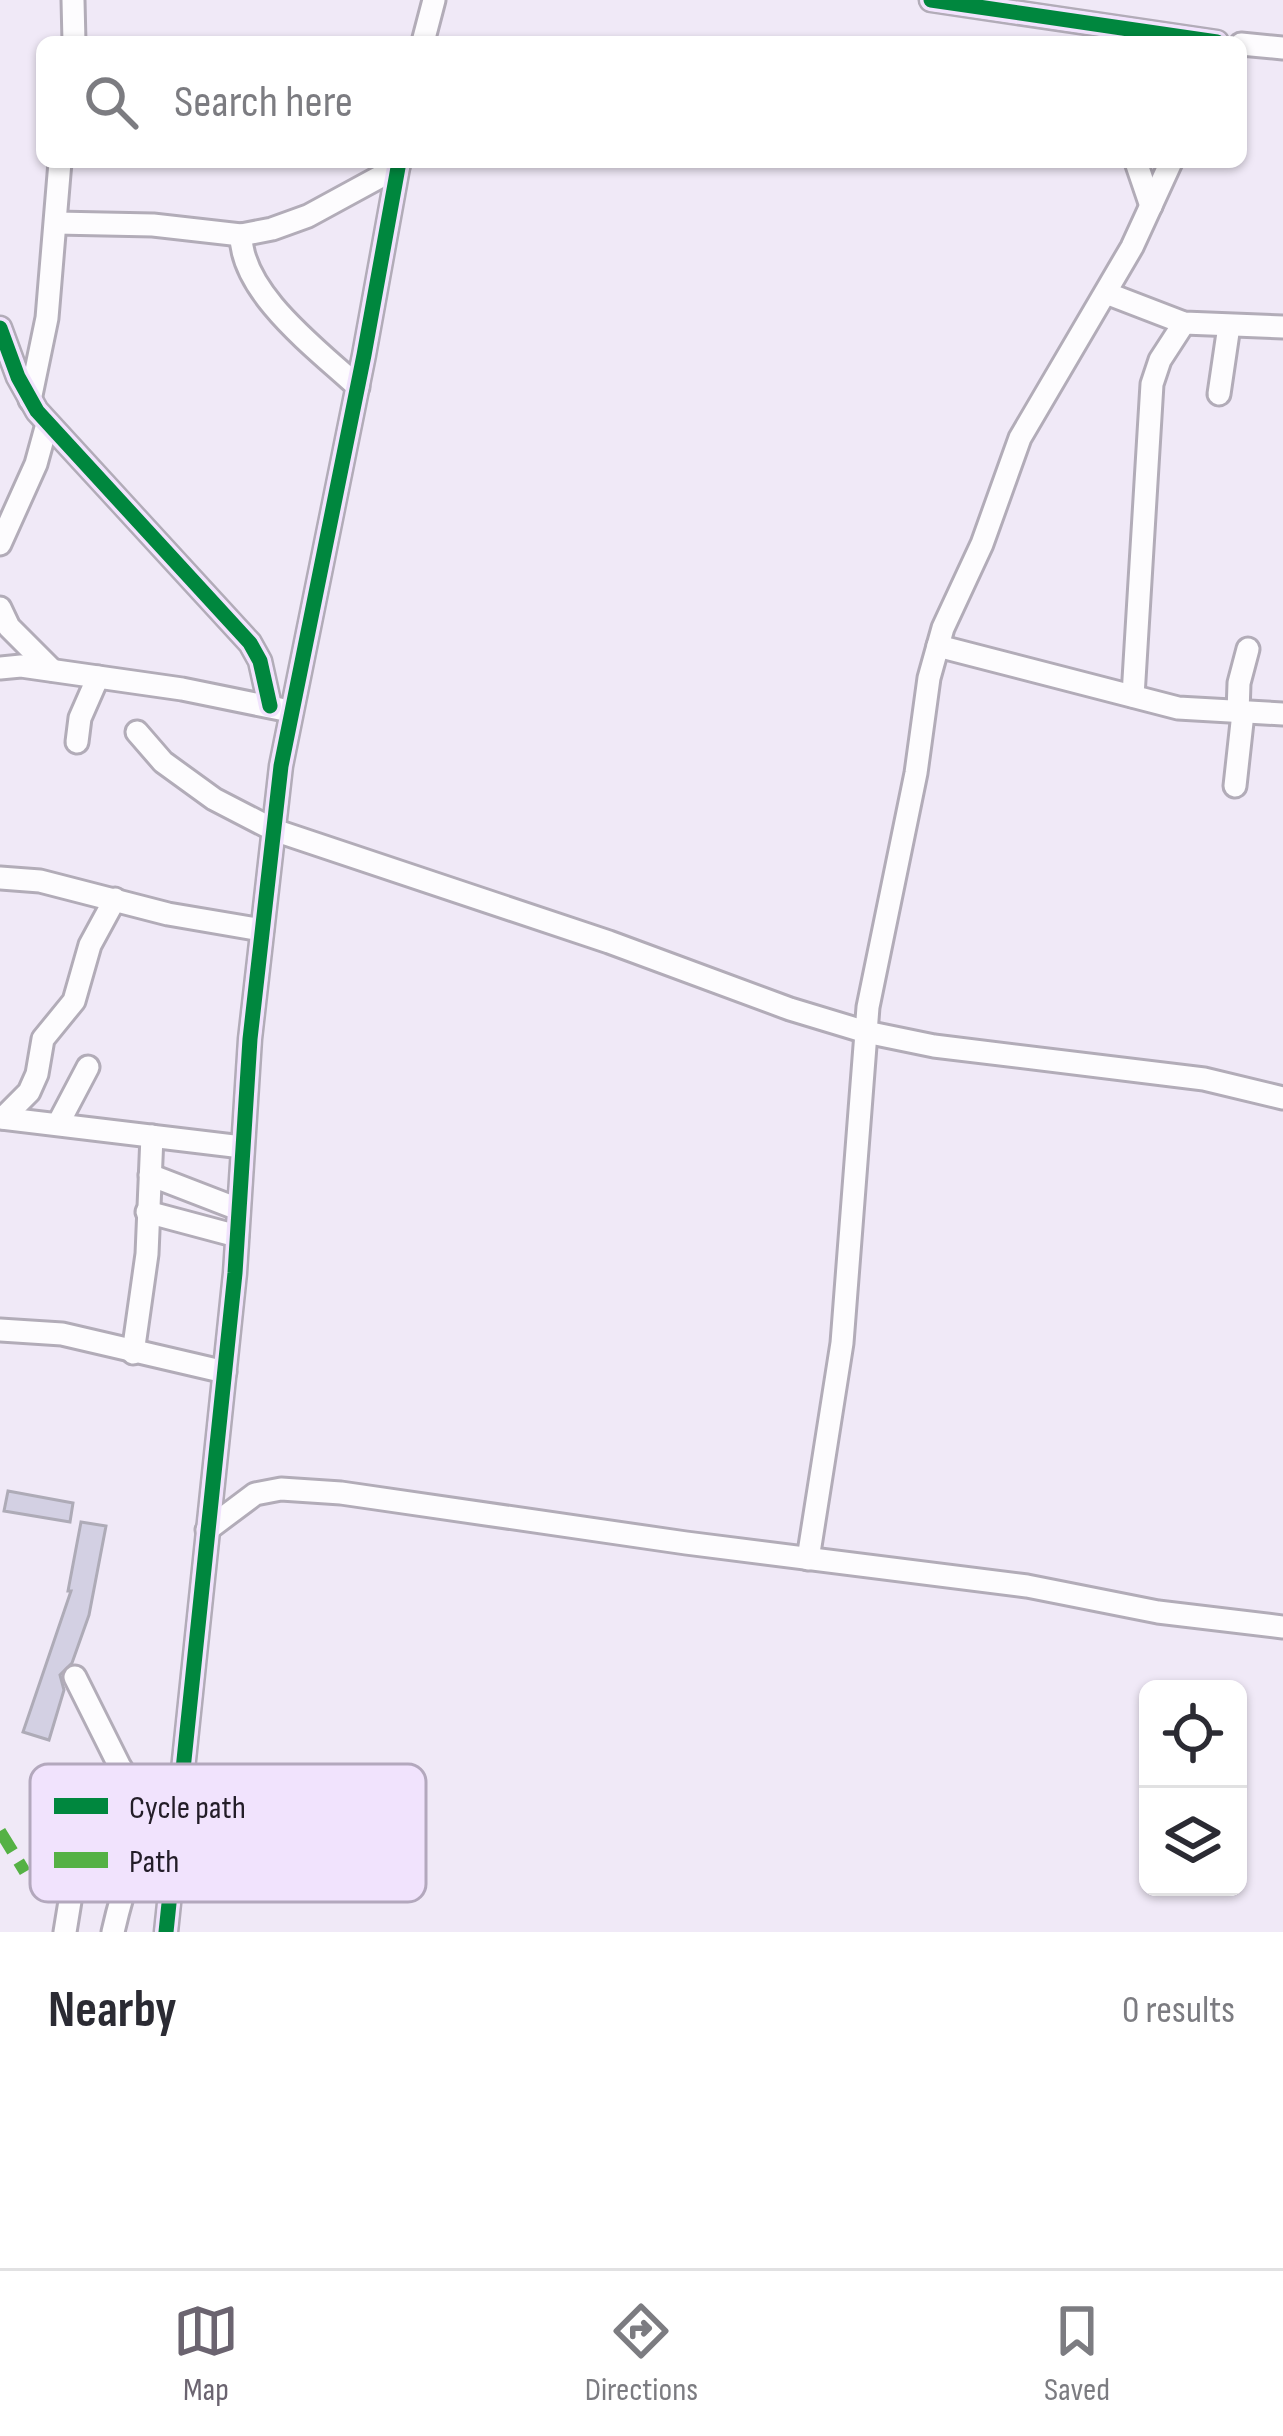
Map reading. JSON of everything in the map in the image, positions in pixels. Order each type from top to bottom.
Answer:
[{"type":"street","points":[[73,0],[74,36]]},
{"type":"street","points":[[425,36],[434,0]]},
{"type":"street","points":[[931,0],[1169,36]]},
{"type":"street","points":[[1247,45],[1283,48]]},
{"type":"street","points":[[31,400],[47,318],[60,168]]},
{"type":"street","points":[[56,224],[153,225],[241,235],[272,230],[308,216],[393,168]]},
{"type":"street","points":[[184,1764],[225,1372],[281,709],[358,387],[397,168]]},
{"type":"street","points":[[1138,168],[1151,206]]},
{"type":"street","points":[[808,1559],[842,1343],[866,1032],[916,773],[928,678],[1020,438],[1106,293],[1168,168]]},
{"type":"street","points":[[241,235],[241,258],[252,280],[358,387]]},
{"type":"street","points":[[1106,293],[1184,322],[1283,327]]},
{"type":"street","points":[[1133,696],[1152,384],[1160,360],[1184,322]]},
{"type":"street","points":[[1220,394],[1228,326]]},
{"type":"street","points":[[0,328],[31,400],[47,424],[250,643],[281,709]]},
{"type":"street","points":[[0,544],[47,424]]},
{"type":"street","points":[[0,608],[9,627],[53,670]]},
{"type":"street","points":[[938,646],[1178,708],[1283,714]]},
{"type":"street","points":[[1235,786],[1239,683],[1248,649]]},
{"type":"street","points":[[0,668],[53,670],[281,709]]},
{"type":"street","points":[[77,742],[80,718],[98,677]]},
{"type":"street","points":[[137,732],[163,762],[214,800],[274,830],[866,1032],[1078,1066],[1204,1079],[1283,1098]]},
{"type":"street","points":[[0,878],[40,881],[168,914],[262,930]]},
{"type":"street","points":[[2,1118],[31,1088],[43,1039],[74,1001],[90,945],[115,899]]},
{"type":"street","points":[[60,1119],[88,1067]]},
{"type":"street","points":[[31,1088],[60,1119]]},
{"type":"street","points":[[2,1118],[60,1119],[242,1147]]},
{"type":"street","points":[[133,1353],[147,1254],[152,1136]]},
{"type":"street","points":[[150,1175],[238,1209]]},
{"type":"street","points":[[147,1212],[237,1236]]},
{"type":"street","points":[[0,1330],[62,1334],[225,1372]]},
{"type":"street","points":[[207,1530],[255,1494],[280,1489],[454,1507],[1027,1586],[1158,1612],[1283,1627]]},
{"type":"street","points":[[75,1677],[118,1764]]},
{"type":"street","points":[[65,1932],[70,1902]]},
{"type":"street","points":[[113,1932],[120,1902]]},
{"type":"street","points":[[166,1932],[169,1902]]},
{"type":"building","points":[[8,1491],[73,1503],[70,1522],[4,1511]]},
{"type":"building","points":[[81,1522],[106,1526],[89,1615],[72,1663],[60,1675],[64,1690],[49,1740],[23,1732],[71,1591]]},
{"type":"marked path","points":[[0,1831],[25,1872]]},
{"type":"cycle path","points":[[931,0],[1176,36]]},
{"type":"cycle path","points":[[184,1764],[235,1273],[250,1039],[281,766],[398,168]]},
{"type":"cycle path","points":[[0,328],[37,411],[250,643],[260,661],[270,706]]},
{"type":"cycle path","points":[[166,1932],[169,1902]]}]
